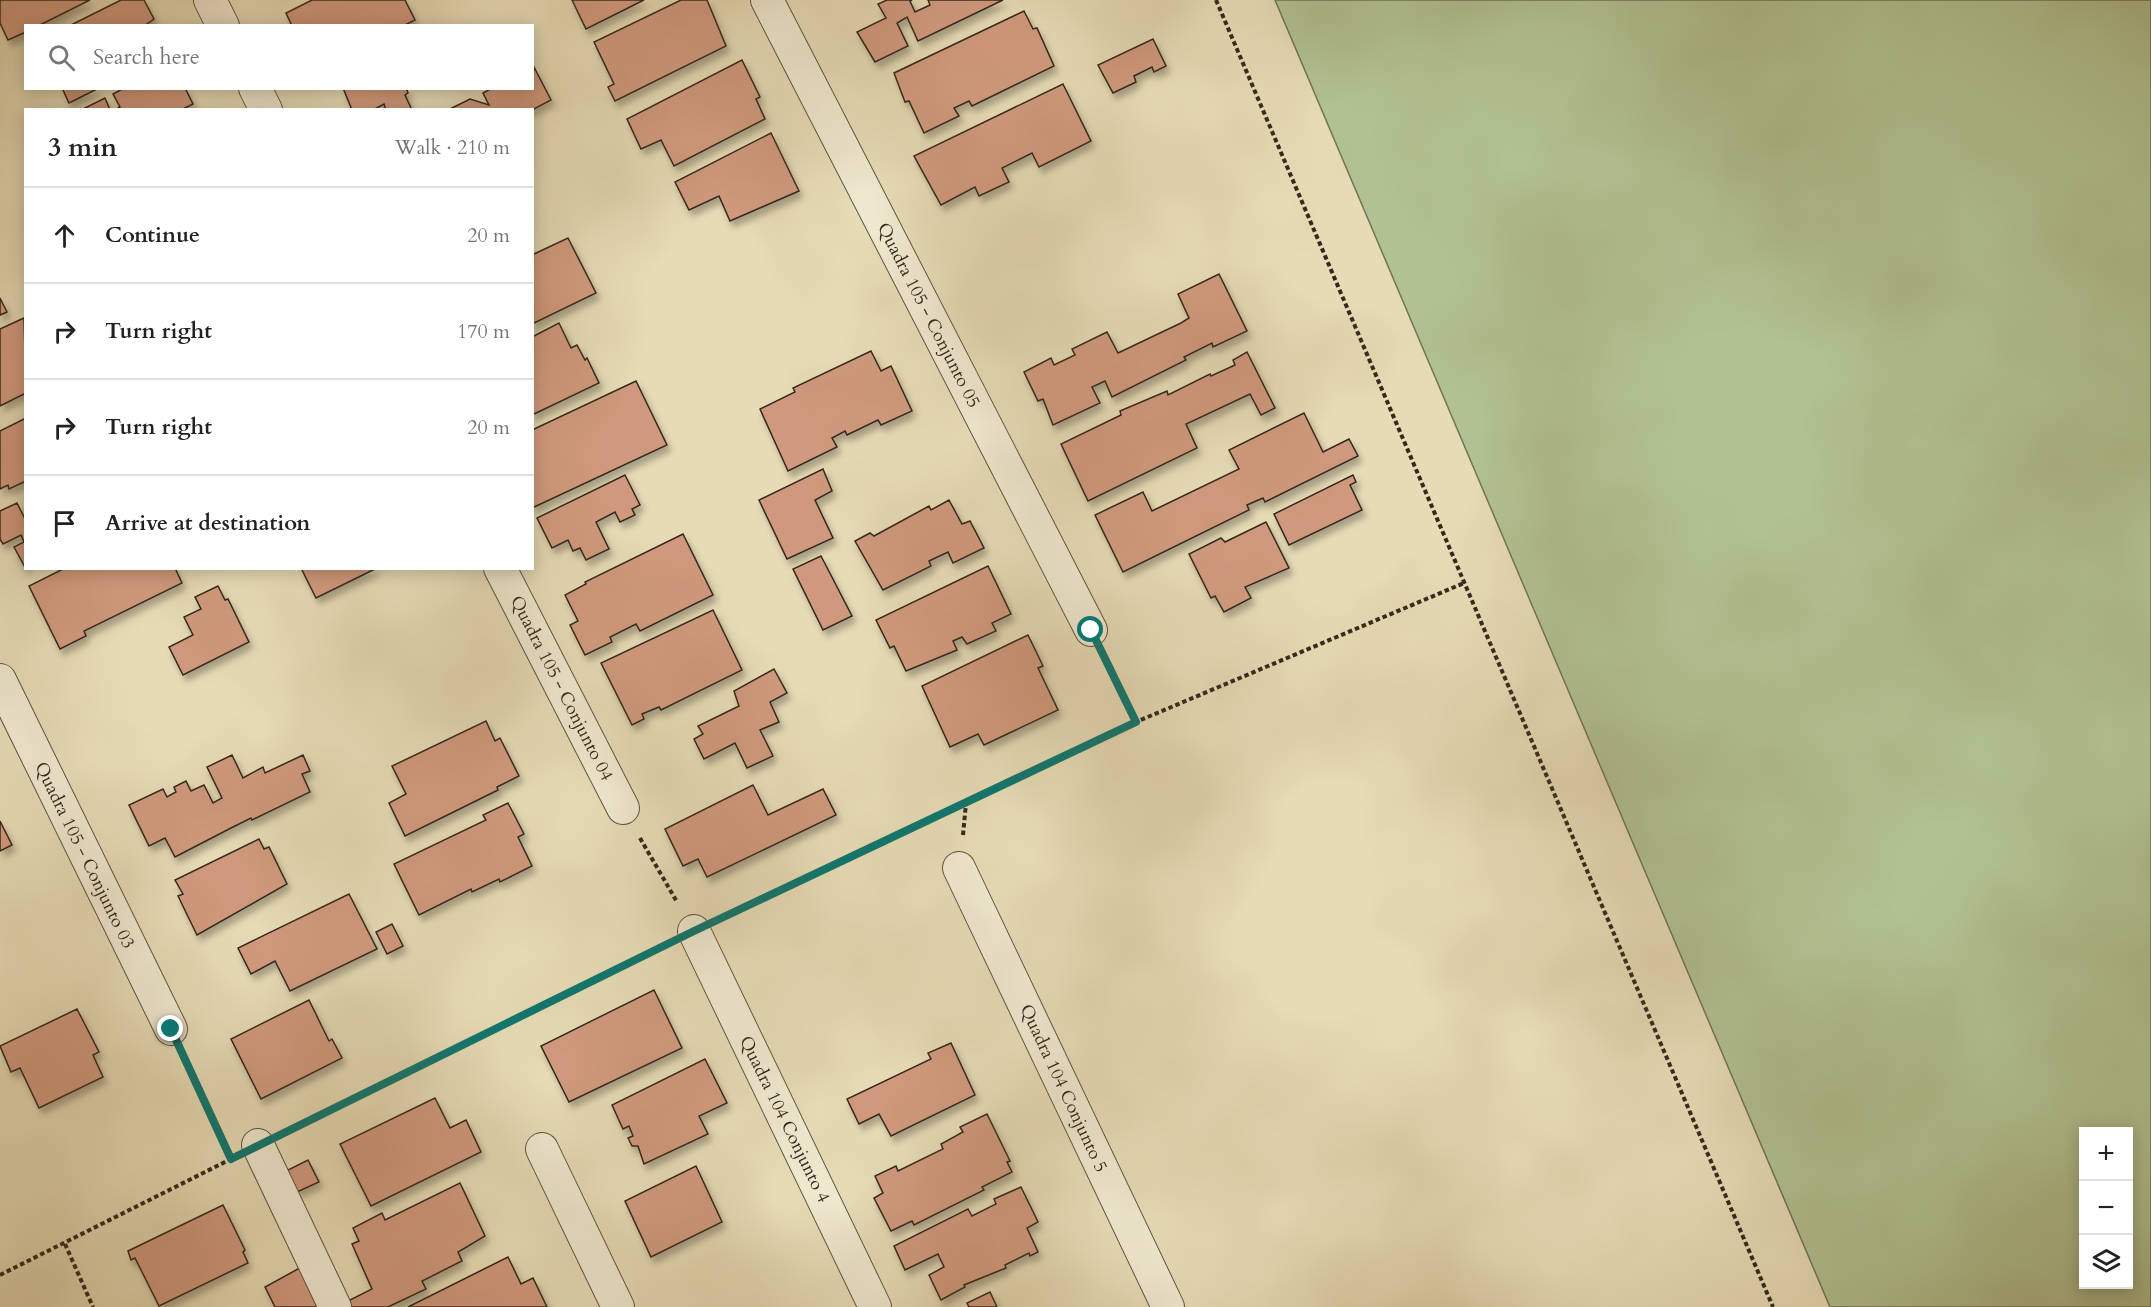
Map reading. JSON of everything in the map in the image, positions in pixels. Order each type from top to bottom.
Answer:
[{"type":"street","points":[[210,0],[222,24]]},
{"type":"street","name":"Quadra 105 - Conjunto 05","points":[[767,0],[1091,630]]},
{"type":"street","points":[[256,90],[265,108]]},
{"type":"street","name":"Quadra 105 - Conjunto 04","points":[[501,570],[623,808]]},
{"type":"street","name":"Quadra 105 - Conjunto 03","points":[[0,680],[171,1029]]},
{"type":"street","name":"Quadra 104 Conjunto 5","points":[[959,868],[1168,1307]]},
{"type":"street","name":"Quadra 104 Conjunto 4","points":[[694,931],[875,1307]]},
{"type":"street","points":[[542,1149],[618,1307]]},
{"type":"street","points":[[244,1152],[335,1307]]},
{"type":"path","points":[[1216,0],[1773,1307]]},
{"type":"path","points":[[0,1275],[244,1152],[694,931],[1136,722],[1464,583]]},
{"type":"path","points":[[1091,630],[1136,722]]},
{"type":"path","points":[[623,808],[694,931]]},
{"type":"path","points":[[171,1029],[244,1152]]},
{"type":"path","points":[[64,1244],[93,1307]]},
{"type":"green space","points":[[1275,0],[2151,0],[2151,1307],[1830,1307]]},
{"type":"building","points":[[0,0],[90,0],[42,24],[24,24],[24,33],[8,40],[0,23]]},
{"type":"building","points":[[121,0],[144,0],[154,19],[147,24],[73,24]]},
{"type":"building","points":[[312,0],[405,0],[415,20],[407,24],[291,24],[286,13]]},
{"type":"building","points":[[572,0],[644,0],[586,29]]},
{"type":"building","points":[[681,0],[707,0],[726,46],[615,101],[608,87],[614,84],[594,42]]},
{"type":"building","points":[[887,0],[912,0],[910,1],[915,12],[930,5],[928,0],[1003,0],[918,41],[907,17],[897,23],[908,46],[875,62],[857,32],[886,18],[878,4]]},
{"type":"building","points":[[1024,11],[1033,29],[1037,28],[1054,66],[972,106],[969,101],[954,108],[959,116],[924,133],[909,101],[905,102],[894,73]]},
{"type":"building","points":[[1153,39],[1166,66],[1154,72],[1152,67],[1134,76],[1136,82],[1113,93],[1098,65]]},
{"type":"building","points":[[742,60],[760,97],[756,99],[765,119],[674,166],[661,140],[641,149],[627,119]]},
{"type":"building","points":[[534,67],[551,100],[534,109],[452,108],[470,99],[489,105],[483,93],[488,90],[534,90]]},
{"type":"building","points":[[1063,84],[1091,141],[1039,167],[1032,153],[1002,168],[1009,182],[979,196],[975,187],[941,205],[914,156]]},
{"type":"building","points":[[63,90],[95,90],[69,103]]},
{"type":"building","points":[[120,90],[186,90],[193,104],[185,108],[118,108],[120,107],[113,94]]},
{"type":"building","points":[[344,90],[407,90],[408,93],[405,95],[411,108],[385,108],[384,104],[377,108],[351,108]]},
{"type":"building","points":[[105,98],[109,108],[85,108]]},
{"type":"building","points":[[771,133],[799,191],[730,221],[719,196],[689,210],[675,182]]},
{"type":"building","points":[[568,238],[596,293],[534,323],[534,254]]},
{"type":"building","points":[[1219,274],[1247,331],[1213,347],[1212,343],[1184,357],[1186,360],[1112,397],[1105,381],[1092,387],[1100,403],[1053,425],[1043,399],[1038,401],[1024,372],[1051,358],[1054,365],[1075,355],[1072,349],[1107,332],[1118,353],[1181,323],[1189,318],[1178,294]]},
{"type":"building","points":[[0,298],[7,312],[0,315]]},
{"type":"building","points":[[24,318],[24,394],[0,406],[0,329]]},
{"type":"building","points":[[559,323],[571,348],[577,345],[585,360],[587,358],[599,383],[534,414],[534,336]]},
{"type":"building","points":[[871,351],[881,371],[891,366],[912,411],[881,425],[878,420],[847,435],[845,431],[832,438],[837,447],[788,471],[760,409],[795,392],[793,388]]},
{"type":"building","points":[[1247,352],[1275,408],[1261,415],[1250,394],[1186,424],[1197,448],[1088,501],[1061,444],[1121,415],[1120,411],[1167,391],[1168,395],[1210,374],[1211,376],[1235,365],[1233,360]]},
{"type":"building","points":[[636,381],[667,445],[534,507],[534,429]]},
{"type":"building","points":[[1304,413],[1323,452],[1349,439],[1358,456],[1265,502],[1263,498],[1247,505],[1249,510],[1123,572],[1095,515],[1143,492],[1152,511],[1239,469],[1229,450]]},
{"type":"building","points":[[24,419],[24,482],[9,489],[8,485],[0,489],[0,431]]},
{"type":"building","points":[[823,469],[832,491],[815,500],[833,538],[787,559],[759,500]]},
{"type":"building","points":[[625,475],[640,505],[632,509],[635,515],[620,522],[615,512],[596,522],[609,549],[586,560],[580,548],[573,551],[568,540],[552,548],[537,518]]},
{"type":"building","points":[[1353,475],[1356,482],[1350,485],[1362,510],[1289,545],[1274,514]]},
{"type":"building","points":[[949,500],[962,524],[970,521],[984,548],[953,563],[948,552],[929,561],[931,566],[883,590],[855,541],[870,533],[874,536],[929,506],[931,510]]},
{"type":"building","points":[[17,503],[24,517],[24,542],[21,535],[3,544],[0,539],[0,511]]},
{"type":"building","points":[[1266,522],[1289,568],[1245,587],[1251,598],[1224,612],[1215,596],[1211,598],[1189,554],[1221,538],[1225,542]]},
{"type":"building","points":[[683,534],[713,595],[640,631],[636,624],[610,637],[612,642],[585,655],[570,625],[578,621],[565,595],[586,584],[585,582]]},
{"type":"building","points":[[24,542],[24,565],[14,547]]},
{"type":"building","points":[[821,556],[852,616],[823,630],[793,569]]},
{"type":"building","points":[[988,566],[1011,614],[992,623],[996,631],[967,644],[962,637],[953,641],[957,650],[906,671],[894,646],[890,648],[876,620]]},
{"type":"building","points":[[61,570],[176,570],[182,583],[84,631],[86,636],[60,649],[29,586]]},
{"type":"building","points":[[302,570],[373,570],[316,598]]},
{"type":"building","points":[[218,586],[225,600],[228,599],[249,642],[183,675],[169,647],[193,635],[184,617],[201,609],[195,597]]},
{"type":"building","points":[[713,610],[742,670],[661,710],[659,707],[642,714],[644,719],[632,725],[601,663]]},
{"type":"building","points":[[1028,635],[1043,666],[1038,668],[1058,710],[984,745],[978,734],[950,747],[922,686]]},
{"type":"building","points":[[774,669],[787,693],[770,702],[779,722],[760,730],[773,756],[747,768],[735,743],[704,759],[694,739],[703,734],[698,726],[739,706],[734,691]]},
{"type":"building","points":[[486,721],[495,741],[500,738],[519,776],[497,787],[498,790],[405,836],[389,803],[406,794],[392,766]]},
{"type":"building","points":[[232,755],[243,778],[263,767],[265,773],[303,755],[310,771],[302,774],[310,792],[252,820],[251,818],[175,857],[165,838],[149,846],[129,805],[163,789],[167,797],[176,792],[174,787],[186,781],[191,791],[204,785],[213,803],[222,798],[207,767]]},
{"type":"building","points":[[753,785],[768,815],[823,789],[836,815],[707,877],[698,859],[683,866],[665,829]]},
{"type":"building","points":[[508,803],[524,834],[518,837],[532,866],[500,882],[499,879],[472,892],[471,889],[419,915],[394,864],[486,820],[483,815]]},
{"type":"building","points":[[0,821],[12,845],[0,851]]},
{"type":"building","points":[[259,839],[264,849],[269,847],[287,884],[197,935],[178,896],[183,894],[175,880]]},
{"type":"building","points":[[349,894],[377,949],[290,991],[275,961],[251,974],[238,948]]},
{"type":"building","points":[[392,924],[403,946],[387,954],[376,932]]},
{"type":"building","points":[[654,990],[682,1048],[569,1102],[541,1046]]},
{"type":"building","points":[[309,1000],[329,1041],[332,1039],[342,1058],[261,1099],[231,1039]]},
{"type":"building","points":[[77,1009],[99,1052],[93,1055],[103,1077],[39,1108],[20,1068],[11,1072],[0,1046]]},
{"type":"building","points":[[951,1043],[975,1095],[891,1136],[879,1114],[859,1124],[847,1099],[931,1059],[928,1053]]},
{"type":"building","points":[[705,1059],[727,1103],[699,1116],[708,1134],[644,1164],[638,1146],[632,1146],[628,1138],[633,1136],[629,1126],[623,1129],[612,1105]]},
{"type":"building","points":[[435,1098],[450,1128],[466,1120],[481,1152],[371,1206],[340,1144]]},
{"type":"building","points":[[987,1114],[1010,1161],[1007,1162],[1012,1172],[982,1187],[984,1190],[914,1225],[912,1221],[891,1231],[874,1198],[883,1193],[875,1176],[896,1166],[898,1171],[943,1149],[941,1144],[963,1132],[960,1127]]},
{"type":"building","points":[[308,1160],[319,1182],[297,1192],[286,1171]]},
{"type":"building","points":[[696,1166],[722,1222],[651,1257],[625,1201]]},
{"type":"building","points":[[460,1183],[485,1236],[458,1252],[462,1261],[422,1281],[426,1289],[388,1307],[349,1307],[346,1302],[372,1289],[352,1244],[359,1241],[353,1228],[382,1213],[385,1220]]},
{"type":"building","points":[[1021,1187],[1038,1222],[1027,1228],[1038,1252],[1030,1256],[1029,1253],[1005,1265],[1006,1268],[964,1285],[965,1287],[941,1300],[929,1275],[944,1267],[938,1254],[905,1270],[894,1246],[968,1209],[972,1216],[996,1204],[994,1199]]},
{"type":"building","points":[[223,1205],[245,1250],[243,1252],[248,1263],[159,1306],[135,1258],[131,1260],[128,1251]]},
{"type":"building","points":[[508,1257],[521,1284],[533,1278],[547,1307],[408,1307]]},
{"type":"building","points":[[316,1259],[340,1307],[275,1307],[265,1287]]},
{"type":"building","points":[[990,1292],[997,1307],[969,1307],[967,1303]]},
{"type":"route","points":[[171,1029],[231,1159],[694,931],[1136,722],[1091,630]]}]
